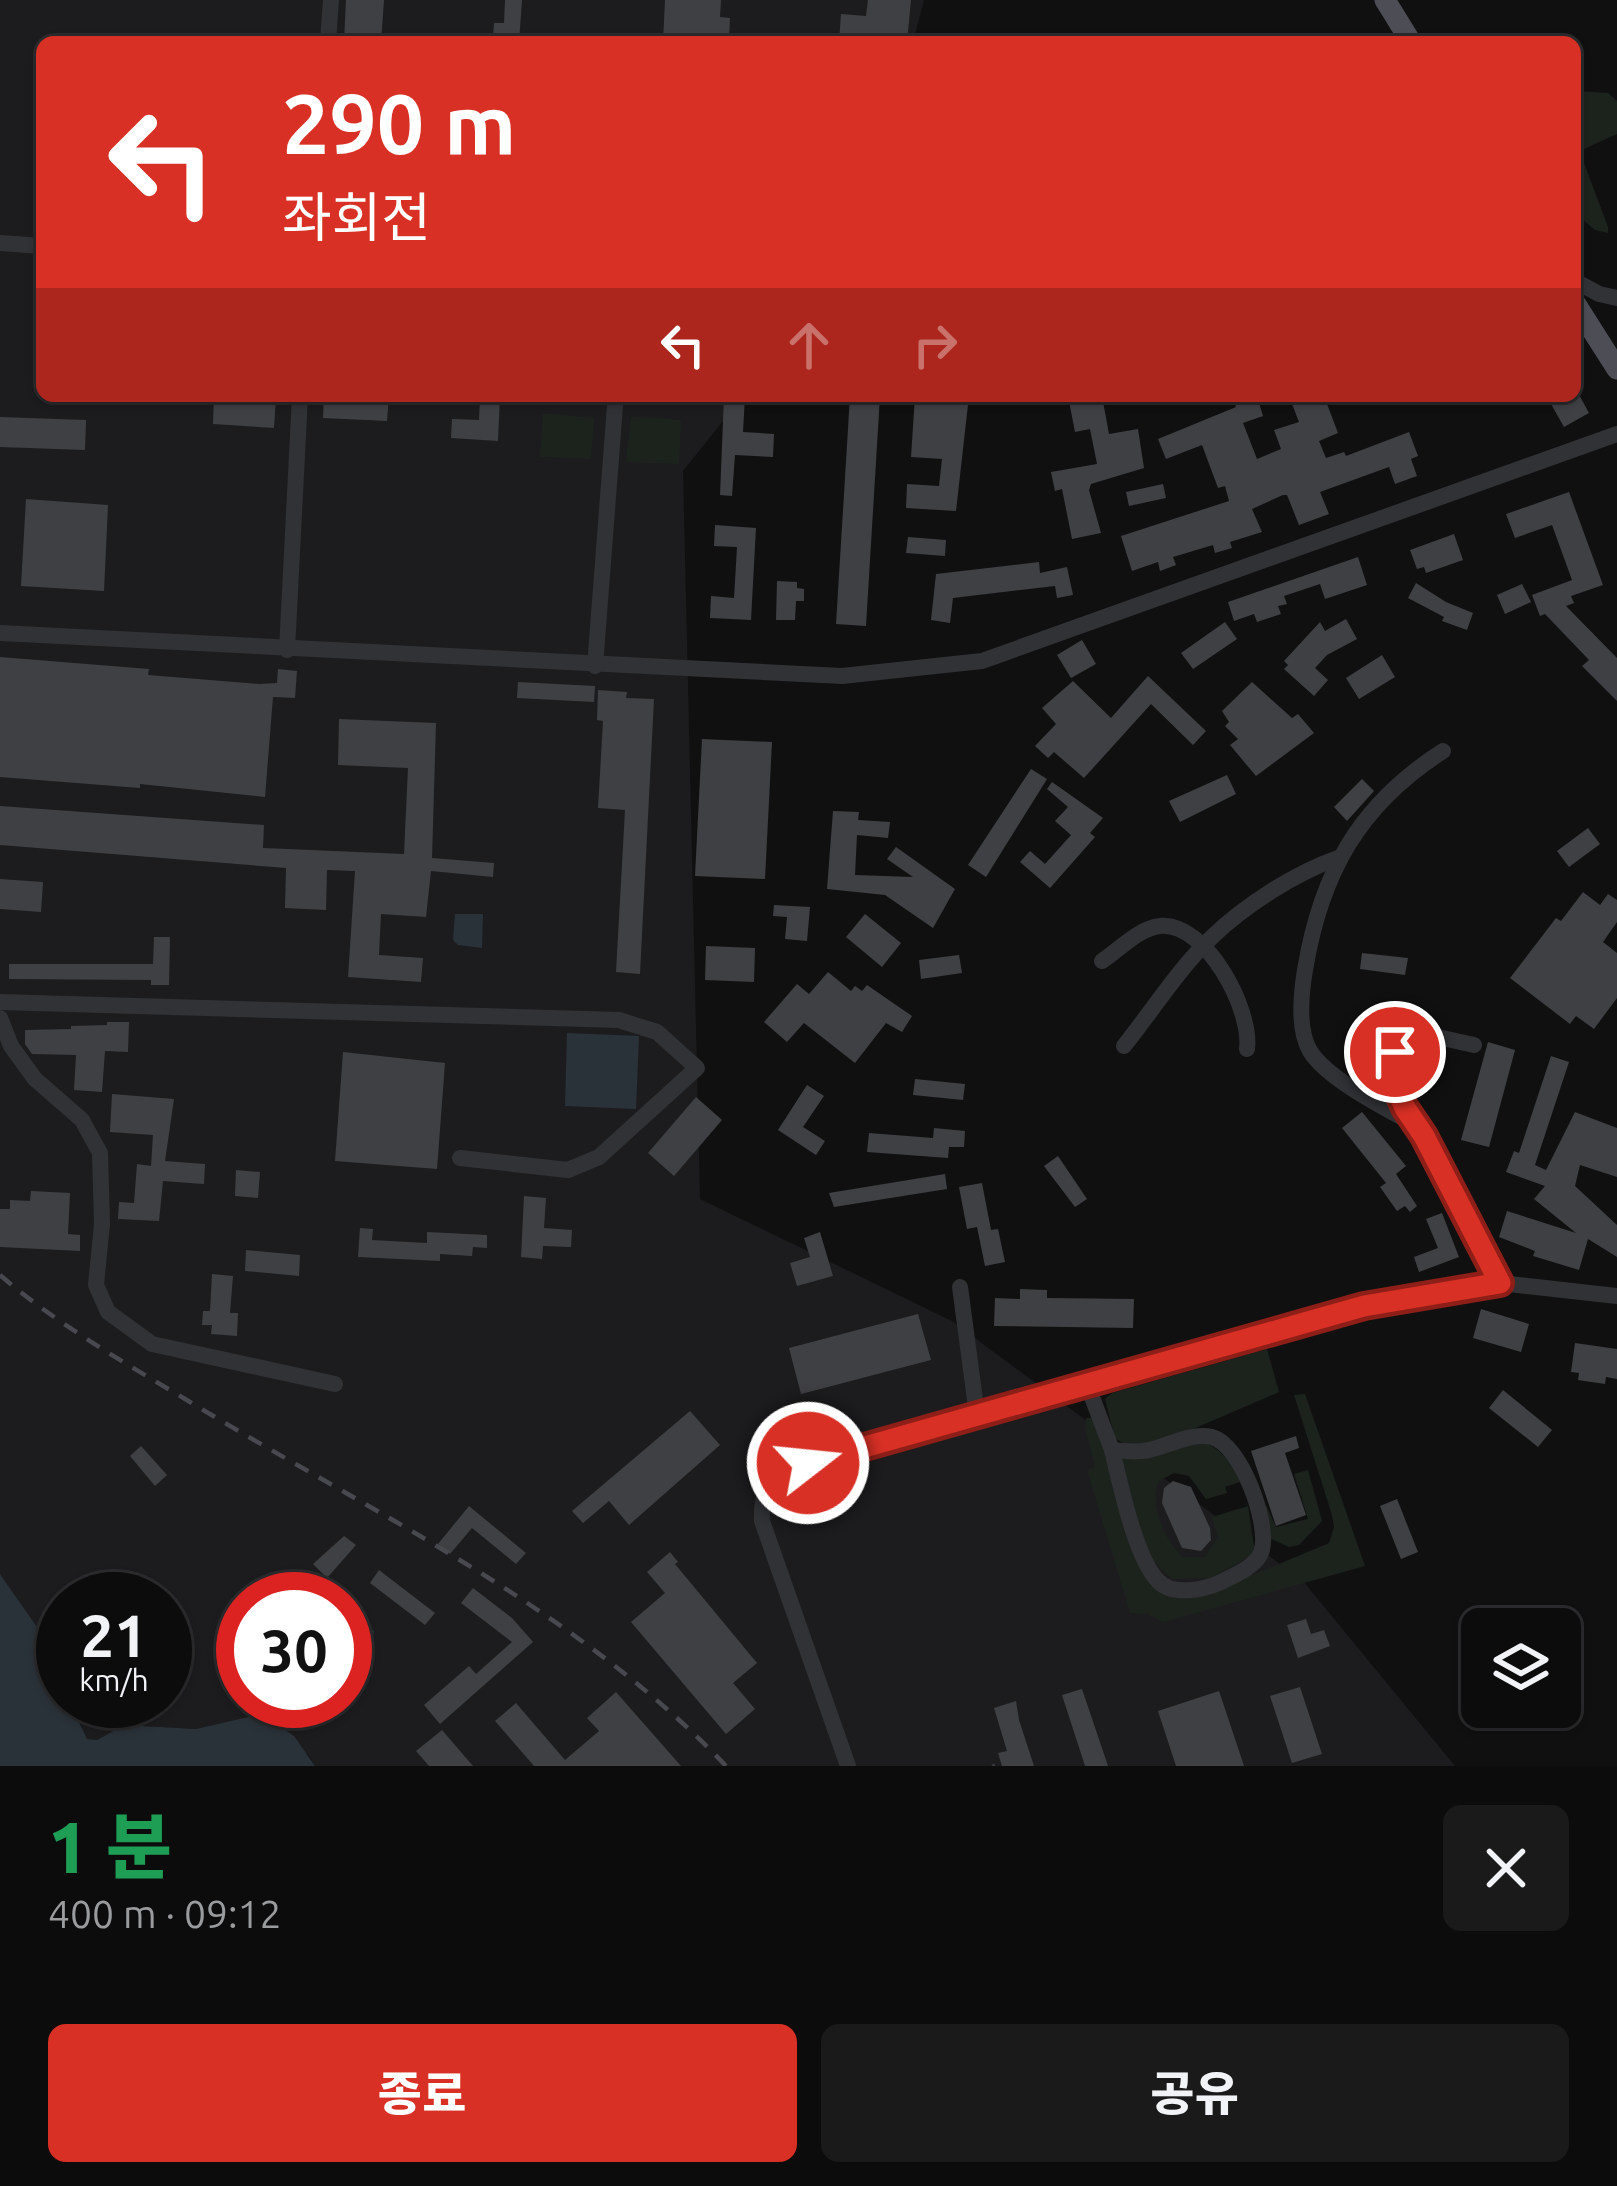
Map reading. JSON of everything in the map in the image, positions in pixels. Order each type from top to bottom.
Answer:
[{"type":"main road","points":[[1384,0],[1407,36]]},
{"type":"main road","points":[[1581,312],[1617,369]]},
{"type":"street","points":[[328,36],[331,0]]},
{"type":"street","points":[[0,243],[36,246]]},
{"type":"street","points":[[1581,283],[1617,298]]},
{"type":"street","points":[[287,650],[301,402]]},
{"type":"street","points":[[595,666],[615,406]]},
{"type":"street","points":[[0,633],[842,676],[982,661],[1617,434]]},
{"type":"street","points":[[1416,1124],[1317,1060],[1303,1035],[1302,989],[1312,928],[1337,858],[1401,781],[1443,751]]},
{"type":"street","points":[[1124,1046],[1204,945],[1252,906],[1337,858]]},
{"type":"street","points":[[1102,961],[1149,928],[1166,925],[1184,930],[1204,945],[1226,978],[1246,1022],[1247,1049]]},
{"type":"street","points":[[0,1002],[619,1020],[657,1032],[698,1068],[599,1157],[568,1170],[460,1158]]},
{"type":"street","points":[[0,1018],[11,1046],[35,1078],[82,1120],[100,1153],[102,1224],[96,1285],[108,1312],[152,1344],[335,1384]]},
{"type":"street","points":[[1474,1045],[1409,1037],[1395,1052],[1393,1081],[1500,1283]]},
{"type":"street","points":[[848,1766],[762,1521],[761,1499],[784,1470],[1364,1306],[1500,1283],[1617,1296]]},
{"type":"street","points":[[960,1287],[976,1415]]},
{"type":"street","points":[[1087,1384],[1142,1552],[1157,1580],[1170,1589],[1214,1586],[1260,1556],[1258,1511],[1237,1458],[1226,1444],[1207,1436],[1136,1452],[1112,1450]]},
{"type":"shaded area","points":[[0,0],[924,0],[915,36],[36,36],[36,402],[738,402],[683,471],[700,1199],[952,1321],[1303,1581],[1455,1766],[315,1766],[277,1728],[372,1728],[372,1572],[216,1572],[216,1725],[196,1729],[178,1728],[192,1728],[192,1572],[36,1572],[36,1625],[0,1574]]},
{"type":"shaded area","points":[[1581,91],[1608,93],[1617,101],[1617,134],[1581,150]]},
{"type":"shaded area","points":[[1581,164],[1608,233],[1595,230],[1581,218]]},
{"type":"shaded area","points":[[543,413],[594,418],[591,459],[540,457]]},
{"type":"shaded area","points":[[631,417],[681,420],[679,464],[626,462]]},
{"type":"shaded area","points":[[455,914],[483,914],[482,948],[453,940]]},
{"type":"shaded area","points":[[567,1033],[639,1036],[636,1109],[565,1106]]},
{"type":"shaded area","points":[[1267,1349],[1279,1392],[1184,1433],[1130,1448],[1115,1438],[1105,1399],[1112,1393]]},
{"type":"shaded area","points":[[1305,1394],[1365,1566],[1164,1622],[1148,1614],[1130,1613],[1087,1470],[1095,1467],[1086,1418],[1094,1418],[1154,1581],[1219,1589],[1329,1543],[1332,1515],[1294,1395]]},
{"type":"shaded area","points":[[1204,1442],[1226,1458],[1240,1482],[1225,1487],[1227,1493],[1206,1499],[1189,1476],[1174,1473],[1159,1481],[1157,1511],[1165,1532],[1183,1557],[1205,1557],[1218,1537],[1212,1517],[1248,1506],[1255,1553],[1211,1578],[1173,1579],[1143,1541],[1117,1458]]},
{"type":"shaded area","points":[[1308,1470],[1322,1521],[1299,1545],[1289,1547],[1269,1538],[1261,1507],[1266,1505],[1276,1527],[1308,1519],[1294,1474]]},
{"type":"shaded area","points":[[0,1574],[36,1625],[36,1728],[82,1728],[87,1739],[97,1740],[119,1728],[282,1728],[294,1736],[315,1766],[0,1766]]},
{"type":"shaded area","points":[[81,1728],[119,1728],[97,1740]]},
{"type":"building","points":[[346,0],[384,0],[381,36],[344,36]]},
{"type":"building","points":[[505,0],[522,0],[519,36],[493,36],[494,23],[504,23]]},
{"type":"building","points":[[665,0],[721,0],[720,17],[730,18],[729,36],[663,36]]},
{"type":"building","points":[[868,0],[911,0],[908,36],[839,36],[841,14],[866,16]]},
{"type":"building","points":[[1581,398],[1589,413],[1564,427],[1551,404],[1581,402]]},
{"type":"building","points":[[214,402],[276,402],[274,428],[213,424]]},
{"type":"building","points":[[324,402],[389,402],[387,421],[323,418]]},
{"type":"building","points":[[480,402],[500,402],[498,441],[451,438],[452,419],[479,420]]},
{"type":"building","points":[[724,402],[745,402],[743,432],[774,434],[773,457],[735,455],[732,496],[720,495]]},
{"type":"building","points":[[850,402],[880,402],[866,626],[836,624]]},
{"type":"building","points":[[915,402],[968,402],[956,511],[906,508],[907,484],[939,486],[942,459],[911,457]]},
{"type":"building","points":[[1069,402],[1103,402],[1109,434],[1138,429],[1144,468],[1091,484],[1101,533],[1072,539],[1062,489],[1055,491],[1051,472],[1097,464],[1090,429],[1075,432]]},
{"type":"building","points":[[1235,402],[1259,402],[1263,416],[1243,423],[1257,459],[1281,449],[1274,430],[1299,422],[1291,402],[1326,402],[1338,433],[1319,441],[1326,458],[1344,452],[1346,456],[1409,432],[1418,456],[1411,459],[1417,476],[1395,484],[1389,467],[1320,492],[1329,514],[1299,525],[1283,495],[1252,509],[1262,532],[1230,542],[1232,548],[1215,553],[1213,545],[1173,557],[1176,565],[1160,571],[1158,562],[1132,571],[1121,536],[1229,501],[1225,486],[1218,488],[1202,445],[1166,459],[1158,439],[1236,407]]},
{"type":"building","points":[[0,417],[86,420],[85,450],[0,447]]},
{"type":"building","points":[[1163,484],[1166,498],[1129,506],[1126,492]]},
{"type":"building","points":[[1569,492],[1603,585],[1571,596],[1574,603],[1566,606],[1617,658],[1617,701],[1582,666],[1589,660],[1545,614],[1540,616],[1532,595],[1572,580],[1552,525],[1515,538],[1506,514]]},
{"type":"building","points":[[26,499],[108,505],[104,591],[21,586]]},
{"type":"building","points":[[715,525],[756,528],[751,620],[710,618],[711,596],[734,598],[737,547],[714,546]]},
{"type":"building","points":[[1454,534],[1463,560],[1426,573],[1424,567],[1417,569],[1410,550]]},
{"type":"building","points":[[908,537],[946,540],[945,556],[906,553]]},
{"type":"building","points":[[1358,557],[1367,585],[1325,599],[1320,584],[1284,596],[1287,604],[1278,606],[1281,614],[1257,622],[1254,614],[1234,621],[1228,602]]},
{"type":"building","points":[[1039,562],[1040,573],[1067,567],[1073,595],[1057,598],[1055,586],[953,598],[950,623],[931,620],[936,574]]},
{"type":"building","points":[[777,581],[797,582],[797,588],[804,589],[804,601],[796,601],[795,620],[776,620]]},
{"type":"building","points":[[1416,583],[1473,613],[1467,630],[1442,621],[1444,617],[1408,598]]},
{"type":"building","points":[[1522,584],[1531,602],[1505,614],[1497,595]]},
{"type":"building","points":[[1346,619],[1357,639],[1327,655],[1315,668],[1328,680],[1314,696],[1284,669],[1288,665],[1284,661],[1320,622],[1325,631]]},
{"type":"building","points":[[1225,622],[1237,639],[1193,669],[1181,653]]},
{"type":"building","points":[[1082,640],[1096,664],[1071,678],[1057,655]]},
{"type":"building","points":[[1382,655],[1395,677],[1359,699],[1346,678]]},
{"type":"building","points":[[0,657],[259,684],[277,683],[278,669],[297,671],[295,698],[273,697],[265,797],[0,777]]},
{"type":"building","points":[[1148,676],[1206,731],[1193,745],[1151,704],[1084,778],[1054,752],[1048,758],[1035,746],[1056,724],[1042,708],[1073,681],[1111,718]]},
{"type":"building","points":[[518,682],[595,686],[594,702],[517,698]]},
{"type":"building","points":[[1252,682],[1292,718],[1298,714],[1314,733],[1256,776],[1230,745],[1238,739],[1225,726],[1229,722],[1222,711]]},
{"type":"building","points":[[598,690],[654,699],[640,974],[616,972],[625,810],[598,808],[603,721],[597,720]]},
{"type":"building","points":[[339,719],[436,723],[432,858],[494,863],[493,877],[431,871],[426,917],[381,914],[379,955],[423,958],[421,982],[348,977],[355,871],[327,870],[326,910],[285,908],[286,868],[0,845],[0,806],[264,825],[263,848],[404,854],[408,768],[338,765]]},
{"type":"building","points":[[702,739],[772,742],[765,879],[695,876]]},
{"type":"building","points":[[1031,769],[1047,779],[986,877],[968,865]]},
{"type":"building","points":[[1227,775],[1236,794],[1180,822],[1169,801]]},
{"type":"building","points":[[1362,779],[1374,791],[1347,821],[1334,807]]},
{"type":"building","points":[[1052,782],[1103,818],[1090,833],[1095,837],[1050,888],[1020,862],[1030,851],[1045,864],[1071,835],[1055,821],[1068,807],[1047,789]]},
{"type":"building","points":[[833,811],[859,812],[858,820],[890,822],[888,838],[857,835],[855,875],[913,877],[887,859],[896,847],[955,889],[933,928],[885,895],[827,889]]},
{"type":"building","points":[[1588,828],[1600,844],[1569,867],[1557,851]]},
{"type":"building","points":[[0,879],[43,882],[41,912],[0,909]]},
{"type":"building","points":[[1583,892],[1600,905],[1608,894],[1617,900],[1617,922],[1603,942],[1617,953],[1617,998],[1594,1029],[1576,1016],[1570,1024],[1510,978],[1556,918],[1561,921]]},
{"type":"building","points":[[774,905],[810,907],[807,941],[785,939],[787,917],[773,916]]},
{"type":"building","points":[[865,914],[901,943],[882,967],[846,937]]},
{"type":"building","points":[[154,937],[170,937],[169,985],[151,985],[151,980],[9,979],[9,964],[153,964]]},
{"type":"building","points":[[706,946],[755,948],[754,982],[705,980]]},
{"type":"building","points":[[1362,953],[1408,958],[1405,975],[1360,969]]},
{"type":"building","points":[[959,955],[962,973],[921,979],[919,960]]},
{"type":"building","points":[[828,972],[851,991],[855,986],[862,991],[867,985],[912,1016],[902,1032],[886,1023],[855,1063],[804,1023],[787,1042],[764,1022],[797,984],[809,994]]},
{"type":"building","points":[[129,1022],[128,1052],[105,1051],[102,1092],[74,1090],[76,1055],[32,1054],[25,1044],[25,1030]]},
{"type":"building","points":[[1488,1042],[1515,1050],[1489,1147],[1461,1140]]},
{"type":"building","points":[[343,1052],[445,1063],[437,1169],[335,1161]]},
{"type":"building","points":[[1551,1056],[1569,1062],[1535,1165],[1546,1170],[1575,1112],[1617,1128],[1617,1177],[1580,1165],[1575,1186],[1617,1225],[1617,1257],[1588,1239],[1579,1270],[1533,1256],[1535,1251],[1499,1237],[1507,1211],[1576,1233],[1534,1199],[1545,1186],[1506,1172],[1514,1151],[1519,1153]]},
{"type":"building","points":[[915,1079],[965,1084],[963,1100],[913,1095]]},
{"type":"building","points":[[807,1085],[824,1096],[803,1127],[825,1141],[816,1155],[778,1130]]},
{"type":"building","points":[[112,1094],[174,1099],[165,1161],[205,1164],[204,1184],[163,1181],[159,1221],[118,1219],[119,1202],[134,1203],[137,1164],[151,1166],[153,1135],[110,1132]]},
{"type":"building","points":[[696,1097],[722,1120],[674,1176],[648,1153]]},
{"type":"building","points":[[1362,1112],[1406,1166],[1396,1174],[1417,1206],[1410,1212],[1405,1206],[1397,1211],[1380,1187],[1386,1183],[1342,1128]]},
{"type":"building","points":[[934,1128],[965,1131],[964,1147],[949,1147],[948,1158],[867,1152],[869,1133],[933,1138]]},
{"type":"building","points":[[1058,1156],[1087,1199],[1075,1207],[1044,1166]]},
{"type":"building","points":[[236,1170],[260,1172],[258,1198],[235,1196]]},
{"type":"building","points":[[945,1174],[947,1189],[834,1207],[829,1193]]},
{"type":"building","points":[[982,1183],[991,1230],[998,1229],[1005,1262],[985,1266],[977,1227],[967,1229],[959,1187]]},
{"type":"building","points":[[31,1191],[70,1193],[68,1234],[80,1235],[80,1251],[0,1247],[0,1209],[10,1209],[10,1200],[30,1201]]},
{"type":"building","points":[[524,1196],[546,1198],[544,1228],[572,1230],[571,1247],[543,1246],[542,1259],[521,1257]]},
{"type":"building","points":[[1442,1213],[1459,1257],[1419,1272],[1414,1257],[1438,1248],[1426,1219]]},
{"type":"building","points":[[360,1228],[373,1229],[372,1240],[427,1243],[427,1232],[487,1235],[487,1248],[473,1247],[472,1256],[440,1254],[440,1261],[358,1257]]},
{"type":"building","points":[[820,1232],[833,1276],[797,1286],[790,1263],[810,1257],[804,1238]]},
{"type":"building","points":[[246,1250],[300,1255],[299,1276],[245,1271]]},
{"type":"building","points":[[212,1274],[233,1276],[230,1313],[238,1313],[237,1336],[211,1334],[212,1325],[202,1325],[203,1311],[210,1311]]},
{"type":"building","points":[[1020,1289],[1047,1290],[1047,1298],[1134,1299],[1133,1328],[994,1326],[995,1298],[1020,1299]]},
{"type":"building","points":[[1481,1309],[1529,1324],[1521,1352],[1473,1338]]},
{"type":"building","points":[[918,1314],[931,1360],[801,1394],[789,1348]]},
{"type":"building","points":[[1575,1343],[1617,1349],[1617,1379],[1606,1377],[1605,1384],[1578,1380],[1579,1373],[1571,1372]]},
{"type":"building","points":[[1503,1390],[1552,1430],[1538,1447],[1489,1408]]},
{"type":"building","points":[[690,1411],[720,1445],[629,1525],[609,1501],[583,1523],[572,1511]]},
{"type":"building","points":[[1296,1436],[1299,1448],[1285,1453],[1306,1515],[1276,1526],[1251,1451]]},
{"type":"building","points":[[141,1446],[167,1475],[155,1486],[130,1456]]},
{"type":"building","points":[[1173,1481],[1191,1487],[1210,1528],[1211,1540],[1201,1551],[1182,1548],[1162,1503],[1164,1488]]},
{"type":"building","points":[[1397,1499],[1418,1552],[1401,1559],[1380,1506]]},
{"type":"building","points":[[469,1506],[526,1553],[516,1564],[472,1528],[450,1554],[438,1544]]},
{"type":"building","points":[[344,1536],[356,1545],[332,1572],[321,1572],[313,1564]]},
{"type":"building","points":[[670,1552],[757,1663],[733,1683],[755,1709],[726,1734],[631,1622],[665,1593],[647,1572]]},
{"type":"building","points":[[379,1570],[435,1613],[425,1625],[372,1580]]},
{"type":"building","points":[[473,1588],[512,1618],[533,1642],[440,1724],[424,1705],[469,1666],[476,1674],[512,1642],[461,1603]]},
{"type":"building","points":[[1306,1619],[1311,1634],[1324,1630],[1330,1646],[1298,1658],[1287,1625]]},
{"type":"building","points":[[1300,1687],[1322,1754],[1292,1763],[1270,1696]]},
{"type":"building","points":[[1082,1689],[1108,1766],[1085,1766],[1062,1695]]},
{"type":"building","points":[[1219,1691],[1244,1766],[1176,1766],[1158,1711]]},
{"type":"building","points":[[616,1692],[681,1766],[534,1766],[495,1721],[516,1703],[565,1760],[599,1731],[587,1718]]},
{"type":"building","points":[[1016,1701],[1034,1766],[1002,1766],[998,1753],[1007,1751],[994,1708]]},
{"type":"building","points":[[442,1730],[473,1766],[429,1766],[416,1751]]},
{"type":"railway","points":[[0,1275],[117,1358],[539,1611],[605,1658],[726,1766]]},
{"type":"route","points":[[808,1463],[1364,1306],[1500,1283],[1405,1108],[1393,1081],[1395,1052]]}]
